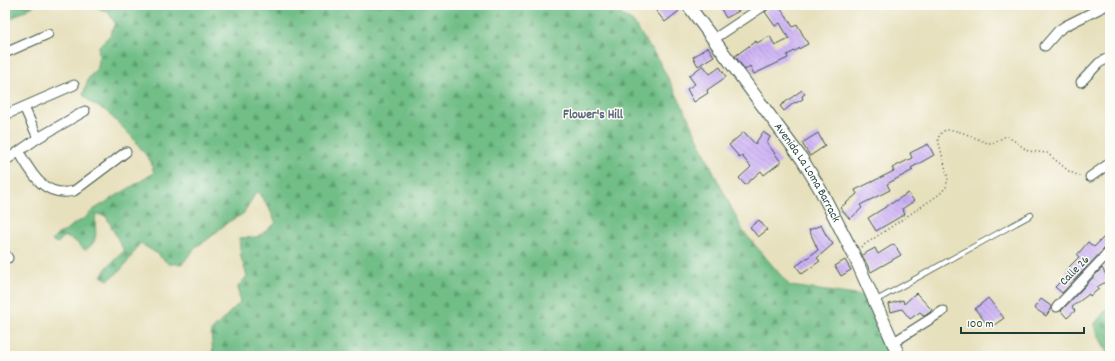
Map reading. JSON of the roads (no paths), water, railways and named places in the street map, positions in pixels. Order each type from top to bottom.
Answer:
[{"type":"main road","name":"Avenida La Loma Barrack","points":[[688,5],[802,159],[820,189],[853,253],[900,356]]},
{"type":"street","points":[[714,39],[765,5]]},
{"type":"street","points":[[1045,46],[1058,31],[1065,26],[1107,5]]},
{"type":"street","points":[[5,53],[48,34]]},
{"type":"street","points":[[1081,82],[1099,63],[1110,57]]},
{"type":"street","points":[[5,115],[74,85]]},
{"type":"street","points":[[24,107],[38,138]]},
{"type":"street","points":[[5,161],[38,138],[85,111]]},
{"type":"street","points":[[18,152],[33,175],[42,185],[53,191],[64,193],[74,191],[126,152]]},
{"type":"street","points":[[1090,177],[1110,163]]},
{"type":"street","name":"Calle 26","points":[[1057,307],[1110,251]]},
{"type":"street","points":[[894,342],[943,311]]},
{"type":"lane","points":[[875,301],[1031,215]]},
{"type":"district","name":"Flower's Hill","points":[[593,115]]}]
